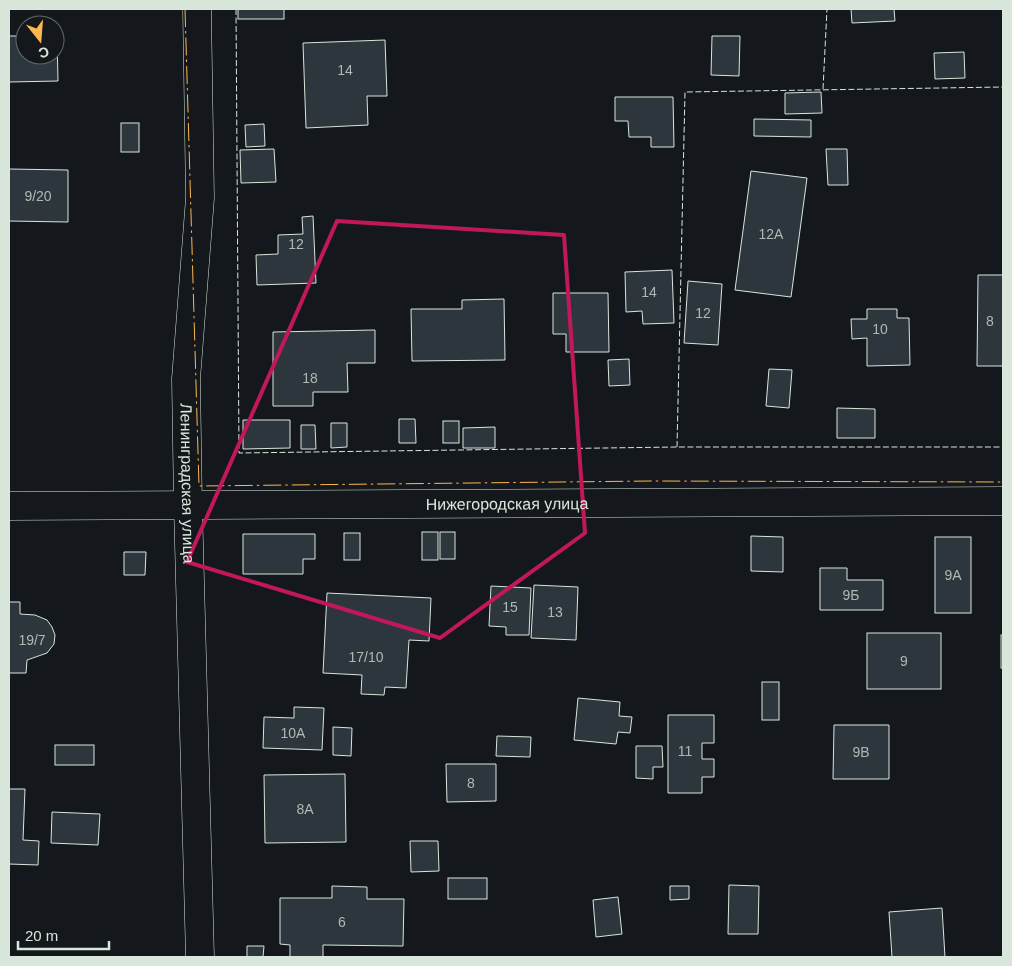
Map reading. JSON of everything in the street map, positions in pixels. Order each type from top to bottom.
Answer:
[{"type":"street","name":"Ленинградская улица","points":[[197,9],[200,198],[186,379],[200,957]]},
{"type":"street","name":"Нижегородская улица","points":[[9,506],[1003,501]]},
{"type":"highlighted area","points":[[337,221],[564,235],[585,533],[440,638],[187,562]]},
{"type":"building","points":[[238,9],[284,9],[284,19],[238,19]]},
{"type":"building","points":[[851,9],[894,9],[895,21],[852,23]]},
{"type":"building","points":[[9,36],[15,36],[15,65],[58,65],[58,81],[9,82]]},
{"type":"building","points":[[712,36],[740,36],[739,76],[711,75]]},
{"type":"building","points":[[385,40],[387,96],[367,96],[368,125],[306,128],[303,43]]},
{"type":"building","points":[[964,52],[965,78],[935,79],[934,53]]},
{"type":"building","points":[[821,92],[822,113],[785,114],[785,93]]},
{"type":"building","points":[[615,97],[673,97],[674,147],[651,147],[651,137],[629,137],[628,121],[615,121]]},
{"type":"building","points":[[754,119],[811,120],[811,137],[754,136]]},
{"type":"building","points":[[121,123],[139,123],[139,152],[121,152]]},
{"type":"building","points":[[264,124],[265,146],[246,147],[245,125]]},
{"type":"building","points":[[274,149],[276,182],[241,183],[240,150]]},
{"type":"building","points":[[826,149],[847,149],[848,185],[828,185]]},
{"type":"building","points":[[9,169],[68,170],[68,222],[9,221]]},
{"type":"building","points":[[751,171],[807,178],[791,297],[735,290]]},
{"type":"building","points":[[313,216],[316,283],[257,285],[256,255],[278,254],[278,235],[303,234],[302,217]]},
{"type":"building","points":[[672,270],[674,323],[643,324],[642,311],[626,312],[625,272]]},
{"type":"building","points":[[978,275],[1003,275],[1003,366],[977,366]]},
{"type":"building","points":[[688,281],[722,284],[718,345],[684,343]]},
{"type":"building","points":[[553,293],[608,293],[609,352],[566,352],[566,334],[553,334]]},
{"type":"building","points":[[504,299],[505,360],[412,361],[411,309],[462,309],[462,300]]},
{"type":"building","points":[[867,309],[897,309],[897,318],[909,318],[910,365],[867,366],[867,338],[852,339],[851,319],[867,319]]},
{"type":"building","points":[[375,330],[375,363],[347,363],[348,392],[313,392],[313,406],[273,406],[273,332]]},
{"type":"building","points":[[629,359],[630,385],[609,386],[608,360]]},
{"type":"building","points":[[769,369],[792,370],[789,408],[766,406]]},
{"type":"building","points":[[837,408],[875,409],[875,438],[837,438]]},
{"type":"building","points":[[399,419],[415,419],[416,443],[399,443]]},
{"type":"building","points":[[243,420],[290,420],[290,448],[243,449]]},
{"type":"building","points":[[443,421],[459,421],[459,443],[443,443]]},
{"type":"building","points":[[331,423],[347,423],[347,447],[331,448]]},
{"type":"building","points":[[301,425],[315,425],[316,449],[301,449]]},
{"type":"building","points":[[495,427],[495,448],[463,448],[463,428]]},
{"type":"building","points":[[422,532],[438,532],[438,560],[422,560]]},
{"type":"building","points":[[440,532],[455,532],[455,559],[440,559]]},
{"type":"building","points":[[344,533],[360,533],[360,560],[344,560]]},
{"type":"building","points":[[243,534],[315,534],[315,559],[303,559],[303,574],[243,574]]},
{"type":"building","points":[[751,536],[783,537],[783,572],[751,571]]},
{"type":"building","points":[[935,537],[971,537],[971,613],[935,613]]},
{"type":"building","points":[[124,552],[146,552],[145,575],[124,575]]},
{"type":"building","points":[[820,568],[847,568],[847,580],[883,580],[883,610],[820,610]]},
{"type":"building","points":[[534,585],[578,587],[576,640],[531,638]]},
{"type":"building","points":[[491,586],[531,588],[529,635],[506,635],[506,627],[489,626]]},
{"type":"building","points":[[327,593],[431,598],[429,641],[409,640],[406,688],[385,687],[384,695],[361,694],[362,675],[323,673]]},
{"type":"building","points":[[9,602],[20,602],[20,614],[35,615],[47,620],[55,635],[54,644],[47,653],[27,660],[26,673],[9,673]]},
{"type":"building","points":[[867,633],[941,633],[941,689],[867,689]]},
{"type":"building","points":[[1001,635],[1003,635],[1003,668],[1001,668]]},
{"type":"building","points":[[762,682],[779,682],[779,720],[762,720]]},
{"type":"building","points":[[578,698],[620,702],[619,716],[632,717],[630,733],[618,732],[616,744],[574,740]]},
{"type":"building","points":[[294,707],[324,708],[322,750],[263,748],[264,717],[294,718]]},
{"type":"building","points":[[668,715],[714,715],[714,743],[702,743],[702,759],[714,759],[714,777],[702,777],[702,793],[668,793]]},
{"type":"building","points":[[834,725],[889,725],[889,779],[833,779]]},
{"type":"building","points":[[333,727],[352,728],[351,756],[333,755]]},
{"type":"building","points":[[497,736],[531,737],[530,757],[496,756]]},
{"type":"building","points":[[55,745],[94,745],[94,765],[55,765]]},
{"type":"building","points":[[636,746],[662,746],[663,767],[653,767],[653,779],[636,778]]},
{"type":"building","points":[[446,764],[496,764],[496,801],[447,802]]},
{"type":"building","points":[[345,774],[346,842],[265,843],[264,775]]},
{"type":"building","points":[[9,789],[25,789],[23,840],[39,841],[38,865],[9,864]]},
{"type":"building","points":[[52,812],[100,814],[98,845],[51,843]]},
{"type":"building","points":[[410,841],[438,841],[439,871],[411,872]]},
{"type":"building","points":[[448,878],[487,878],[487,899],[448,899]]},
{"type":"building","points":[[729,885],[759,886],[758,934],[728,934]]},
{"type":"building","points":[[332,886],[367,887],[367,899],[404,899],[403,946],[323,945],[323,957],[290,957],[290,945],[280,944],[280,898],[332,898]]},
{"type":"building","points":[[670,886],[689,886],[689,899],[670,900]]},
{"type":"building","points":[[618,897],[622,934],[596,937],[593,900]]},
{"type":"building","points":[[942,908],[945,957],[892,957],[889,912]]},
{"type":"building","points":[[247,946],[264,946],[263,957],[247,957]]},
{"type":"fence","points":[[236,9],[239,453],[677,447],[1003,447]]},
{"type":"fence","points":[[823,89],[827,9]]},
{"type":"fence","points":[[677,447],[685,92],[1003,87]]},
{"type":"power","points":[[185,9],[199,486],[651,481],[1003,482]]}]
